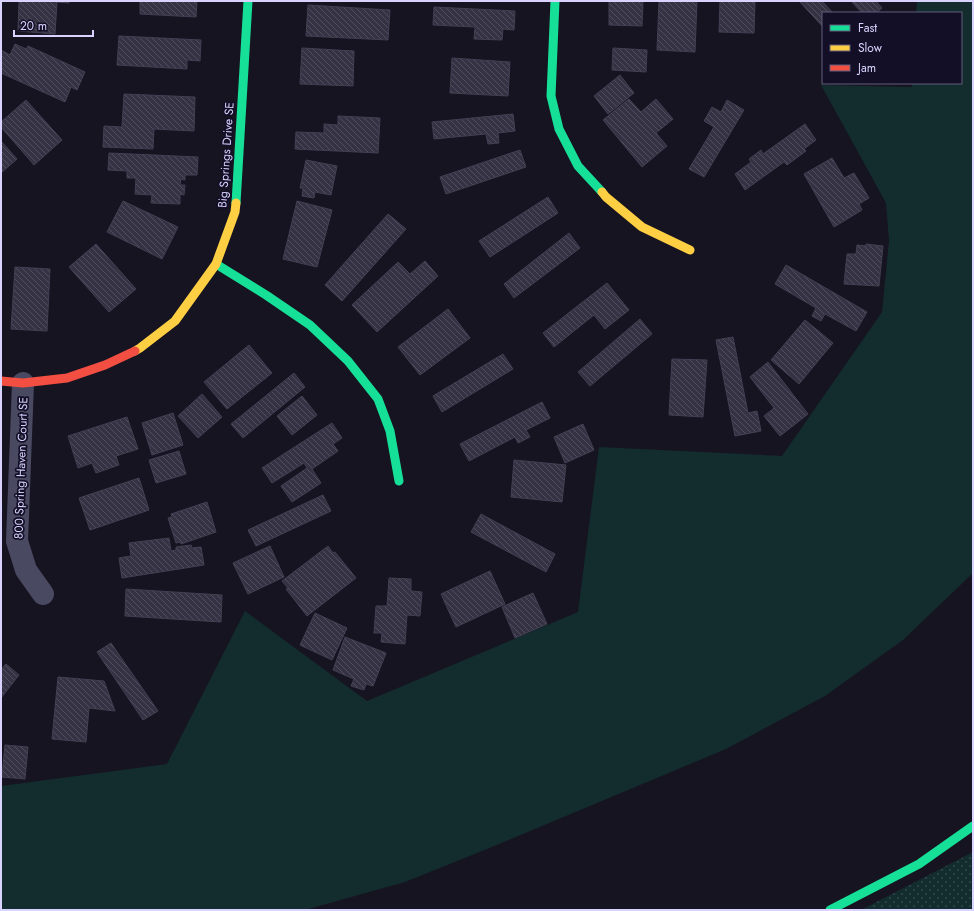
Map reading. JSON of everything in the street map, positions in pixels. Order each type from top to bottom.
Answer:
[{"type":"main road","name":"Big Springs Drive SE","points":[[1,381],[24,383],[67,378],[105,365],[140,348],[175,321],[216,264],[235,212],[248,1]]},
{"type":"main road","points":[[555,1],[551,96],[559,129],[578,166],[606,197],[642,227],[690,250]]},
{"type":"main road","points":[[216,264],[266,295],[310,325],[348,361],[378,399],[390,431],[399,481]]},
{"type":"main road","points":[[830,910],[919,864],[973,826]]},
{"type":"street","name":"800 Spring Haven Court SE","points":[[24,383],[17,541],[26,570],[42,594]]},
{"type":"green space","points":[[917,1],[973,1],[973,573],[903,640],[825,696],[726,749],[405,882],[305,910],[1,910],[1,786],[167,764],[245,611],[367,701],[578,612],[599,447],[782,456],[882,312],[889,241],[886,203],[821,85],[912,87],[912,84],[962,84],[962,12],[916,12]]},
{"type":"green space","points":[[973,852],[973,910],[861,910]]},
{"type":"building","points":[[19,1],[69,1],[69,3],[57,2],[55,34],[18,31]]},
{"type":"building","points":[[140,1],[197,1],[196,17],[140,14]]},
{"type":"building","points":[[609,1],[643,1],[642,26],[609,25]]},
{"type":"building","points":[[659,1],[697,1],[695,52],[657,50]]},
{"type":"building","points":[[720,1],[755,1],[754,33],[719,32]]},
{"type":"building","points":[[799,1],[822,1],[832,12],[822,12],[822,26]]},
{"type":"building","points":[[851,1],[876,1],[882,8],[877,12],[861,12]]},
{"type":"building","points":[[308,5],[390,10],[388,40],[306,36]]},
{"type":"building","points":[[434,7],[515,11],[514,30],[503,29],[502,40],[474,39],[475,27],[433,25]]},
{"type":"building","points":[[119,36],[201,40],[200,61],[187,60],[187,69],[117,65]]},
{"type":"building","points":[[15,44],[26,49],[28,46],[85,72],[77,90],[71,87],[65,102],[1,73],[1,50],[10,55]]},
{"type":"building","points":[[302,48],[354,51],[353,86],[300,84]]},
{"type":"building","points":[[613,48],[647,50],[646,72],[612,70]]},
{"type":"building","points":[[452,58],[510,62],[508,96],[450,93]]},
{"type":"building","points":[[620,75],[634,93],[608,114],[594,96]]},
{"type":"building","points":[[124,94],[195,97],[194,131],[154,129],[153,149],[103,147],[104,126],[122,127]]},
{"type":"building","points":[[629,99],[641,112],[656,99],[673,119],[656,133],[667,146],[642,167],[603,120]]},
{"type":"building","points":[[26,100],[62,140],[34,165],[1,127],[1,122]]},
{"type":"building","points":[[727,100],[744,110],[704,177],[689,169],[714,127],[704,121],[712,107],[721,112]]},
{"type":"building","points":[[513,114],[515,131],[498,133],[499,143],[488,144],[486,134],[434,139],[432,122]]},
{"type":"building","points":[[338,116],[380,118],[378,153],[295,149],[296,132],[324,133],[324,124],[338,125]]},
{"type":"building","points":[[805,124],[816,140],[804,149],[806,151],[787,165],[784,162],[745,190],[735,174],[751,162],[749,159],[761,150],[763,154]]},
{"type":"building","points":[[1,141],[17,159],[1,173]]},
{"type":"building","points":[[520,150],[526,167],[446,194],[440,177]]},
{"type":"building","points":[[109,153],[198,157],[197,175],[185,175],[185,180],[181,179],[180,185],[185,185],[184,195],[180,194],[180,204],[151,203],[152,195],[135,194],[136,178],[127,178],[127,171],[108,170]]},
{"type":"building","points":[[832,158],[844,178],[854,173],[869,198],[859,204],[862,210],[834,227],[804,174]]},
{"type":"building","points":[[306,160],[337,166],[331,195],[315,192],[314,198],[302,196],[303,188],[300,188]]},
{"type":"building","points":[[548,197],[558,213],[490,257],[479,241]]},
{"type":"building","points":[[123,201],[178,227],[162,259],[107,232]]},
{"type":"building","points":[[297,201],[332,210],[317,267],[283,259]]},
{"type":"building","points":[[388,214],[406,229],[342,301],[325,285]]},
{"type":"building","points":[[569,233],[580,248],[514,298],[504,284]]},
{"type":"building","points":[[96,244],[136,289],[109,312],[69,267]]},
{"type":"building","points":[[866,244],[883,246],[879,286],[844,284],[847,254],[856,254],[857,245],[866,246]]},
{"type":"building","points":[[425,261],[438,276],[377,332],[352,305],[398,262],[410,274]]},
{"type":"building","points":[[786,265],[867,312],[856,331],[825,314],[821,321],[812,316],[816,308],[775,284]]},
{"type":"building","points":[[15,267],[50,269],[47,331],[11,329]]},
{"type":"building","points":[[607,283],[629,310],[605,329],[594,315],[554,347],[543,333]]},
{"type":"building","points":[[448,309],[470,338],[420,375],[398,347]]},
{"type":"building","points":[[640,319],[652,334],[590,386],[578,372]]},
{"type":"building","points":[[805,320],[833,343],[799,384],[771,360]]},
{"type":"building","points":[[733,337],[748,413],[757,411],[761,431],[735,436],[716,340]]},
{"type":"building","points":[[249,345],[272,373],[227,409],[204,382]]},
{"type":"building","points":[[503,354],[513,369],[442,412],[433,396]]},
{"type":"building","points":[[672,359],[707,360],[703,417],[669,415]]},
{"type":"building","points":[[768,362],[808,414],[780,436],[764,416],[774,408],[750,377]]},
{"type":"building","points":[[294,373],[305,387],[243,438],[231,424]]},
{"type":"building","points":[[202,394],[222,417],[198,438],[178,416]]},
{"type":"building","points":[[302,396],[317,415],[292,435],[277,416]]},
{"type":"building","points":[[542,402],[550,418],[526,430],[530,437],[518,443],[515,437],[469,461],[460,444]]},
{"type":"building","points":[[173,413],[183,445],[152,455],[142,423]]},
{"type":"building","points":[[127,417],[138,449],[116,456],[119,465],[96,473],[92,463],[78,468],[68,436]]},
{"type":"building","points":[[332,423],[342,438],[333,444],[338,451],[312,469],[321,483],[292,502],[281,486],[307,468],[304,463],[272,483],[262,468]]},
{"type":"building","points":[[583,424],[594,450],[565,463],[554,437]]},
{"type":"building","points":[[179,451],[186,474],[156,483],[149,460]]},
{"type":"building","points":[[514,460],[566,465],[562,502],[511,497]]},
{"type":"building","points":[[139,478],[149,510],[90,530],[79,498]]},
{"type":"building","points":[[323,495],[331,511],[256,546],[248,530]]},
{"type":"building","points":[[207,502],[216,532],[181,544],[180,542],[176,543],[168,518],[172,517],[171,514]]},
{"type":"building","points":[[481,514],[555,554],[546,572],[471,532]]},
{"type":"building","points":[[169,538],[171,551],[176,550],[176,547],[191,545],[192,548],[201,547],[204,565],[122,578],[119,558],[131,556],[129,543]]},
{"type":"building","points":[[270,546],[284,577],[248,594],[233,563]]},
{"type":"building","points":[[328,546],[333,553],[335,552],[356,578],[307,616],[286,589],[288,588],[282,581]]},
{"type":"building","points":[[490,571],[505,604],[456,627],[441,594]]},
{"type":"building","points":[[389,578],[411,579],[411,591],[422,592],[420,616],[407,615],[405,644],[381,642],[382,633],[374,633],[376,606],[387,606]]},
{"type":"building","points":[[126,589],[222,595],[221,622],[125,616]]},
{"type":"building","points":[[533,593],[547,624],[515,638],[502,607]]},
{"type":"building","points":[[315,613],[347,628],[332,660],[300,645]]},
{"type":"building","points":[[345,637],[386,653],[373,686],[366,684],[364,690],[351,686],[354,679],[333,670]]},
{"type":"building","points":[[111,643],[158,711],[143,720],[97,652]]},
{"type":"building","points":[[6,664],[19,675],[1,698],[1,670]]},
{"type":"building","points":[[58,677],[104,681],[115,711],[89,708],[86,742],[52,739]]},
{"type":"building","points":[[5,745],[28,747],[25,779],[2,777]]},
{"type":"traffic: fast","points":[[236,203],[248,1]]},
{"type":"traffic: fast","points":[[555,1],[551,96],[559,129],[578,166],[602,192]]},
{"type":"traffic: fast","points":[[216,264],[266,295],[310,325],[348,361],[378,399],[390,431],[399,481]]},
{"type":"traffic: fast","points":[[830,910],[919,864],[973,826]]},
{"type":"traffic: slow","points":[[602,192],[642,227],[690,250]]},
{"type":"traffic: slow","points":[[135,351],[175,321],[216,264],[235,212],[236,203]]},
{"type":"traffic: jam","points":[[1,381],[23,383],[67,378],[105,365],[135,351]]}]
